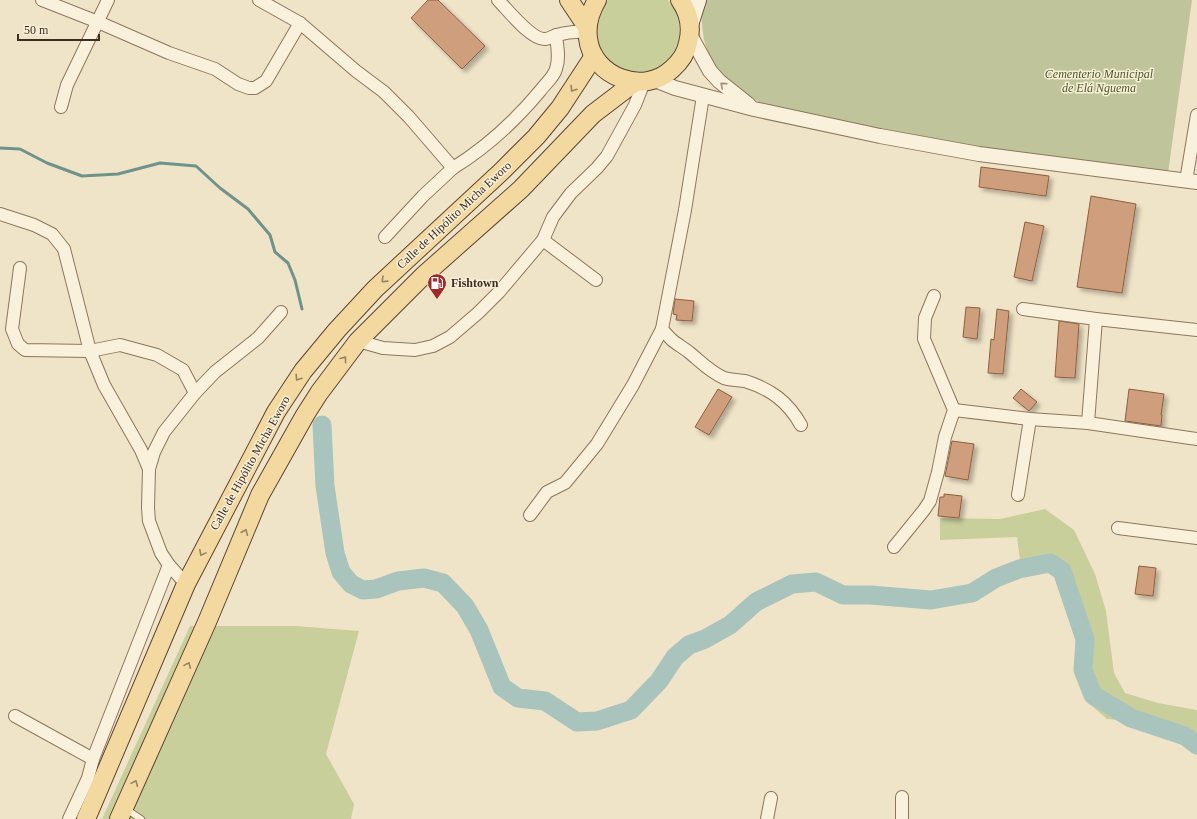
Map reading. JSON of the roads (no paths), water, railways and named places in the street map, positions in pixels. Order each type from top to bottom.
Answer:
[{"type":"main road","points":[[569,0],[587,30]]},
{"type":"main road","points":[[596,0],[590,11],[587,30],[588,40],[594,56],[604,69],[619,78],[645,81]]},
{"type":"main road","points":[[680,0],[686,8],[690,30]]},
{"type":"main road","points":[[690,30],[698,0]]},
{"type":"main road","name":"Calle de Hipólito Micha Eworo","points":[[121,813],[207,622],[260,495],[305,415],[333,373],[358,341],[423,276],[521,188],[594,114],[645,81],[668,73],[679,63],[687,50],[690,30]]},
{"type":"main road","name":"Calle de Hipólito Micha Eworo","points":[[86,819],[186,584],[276,412],[303,371],[375,288],[502,171],[536,137],[560,108],[594,56]]},
{"type":"street","points":[[42,0],[98,22],[169,53],[215,68],[238,84],[249,88],[255,88],[266,81],[300,24]]},
{"type":"street","points":[[61,108],[67,85],[108,0]]},
{"type":"street","points":[[259,0],[300,24],[356,71],[384,92],[409,117],[454,168]]},
{"type":"street","points":[[498,0],[531,34],[538,39],[546,39],[556,35],[587,30]]},
{"type":"street","points":[[690,30],[710,71],[725,86],[754,110]]},
{"type":"street","points":[[385,237],[423,196],[454,168],[494,139],[526,107],[556,71],[558,58],[556,35]]},
{"type":"street","points":[[358,341],[382,348],[415,350],[433,346],[450,336],[499,292],[543,240],[553,217],[571,193],[608,156],[635,105],[645,81],[754,110],[880,136],[979,154],[1191,182],[1197,115]]},
{"type":"street","points":[[530,515],[546,492],[565,483],[597,444],[633,386],[662,329],[685,210],[703,96]]},
{"type":"street","points":[[0,214],[34,225],[52,234],[64,249],[90,351],[104,385],[141,450],[149,469]]},
{"type":"street","points":[[543,240],[596,280]]},
{"type":"street","points":[[20,268],[16,287],[12,329],[18,344],[25,350],[90,351],[120,345],[157,355],[183,370],[195,393]]},
{"type":"street","points":[[894,547],[930,501],[938,472],[945,436],[954,410],[924,339],[925,318],[934,296]]},
{"type":"street","points":[[1023,309],[1197,330]]},
{"type":"street","points":[[186,584],[169,565],[161,553],[149,521],[149,469],[154,452],[164,432],[214,372],[258,338],[281,312]]},
{"type":"street","points":[[1088,423],[1096,319]]},
{"type":"street","points":[[662,329],[702,365],[725,378],[745,381],[770,392],[790,408],[801,425]]},
{"type":"street","points":[[954,410],[1030,419],[1088,423],[1197,439]]},
{"type":"street","points":[[1018,495],[1030,419]]},
{"type":"street","points":[[1118,528],[1197,538]]},
{"type":"street","points":[[69,819],[88,778],[93,759],[169,565]]},
{"type":"street","points":[[15,716],[93,759]]},
{"type":"street","points":[[902,797],[902,819]]},
{"type":"street","points":[[767,819],[771,798]]},
{"type":"lane","points":[[121,813],[141,819]]},
{"type":"waterway","points":[[0,148],[20,149],[47,163],[82,176],[118,174],[160,163],[196,166],[220,188],[248,209],[270,235],[275,252],[288,263],[295,280],[302,309]]},
{"type":"waterway","points":[[322,425],[325,486],[335,553],[341,572],[351,584],[363,590],[376,589],[398,581],[424,578],[443,583],[465,606],[479,630],[502,687],[518,698],[545,701],[577,722],[597,721],[631,710],[659,681],[675,657],[689,645],[705,639],[730,625],[756,602],[792,584],[816,582],[843,595],[870,595],[931,600],[972,593],[996,578],[1019,569],[1050,563],[1062,571],[1085,639],[1083,670],[1093,695],[1131,718],[1185,736],[1197,745]]},
{"type":"place","name":"Fishtown","points":[[437,300]]},
{"type":"park label","name":"Cementerio Municipal de Elá Nguema","points":[[1099,81]]}]
